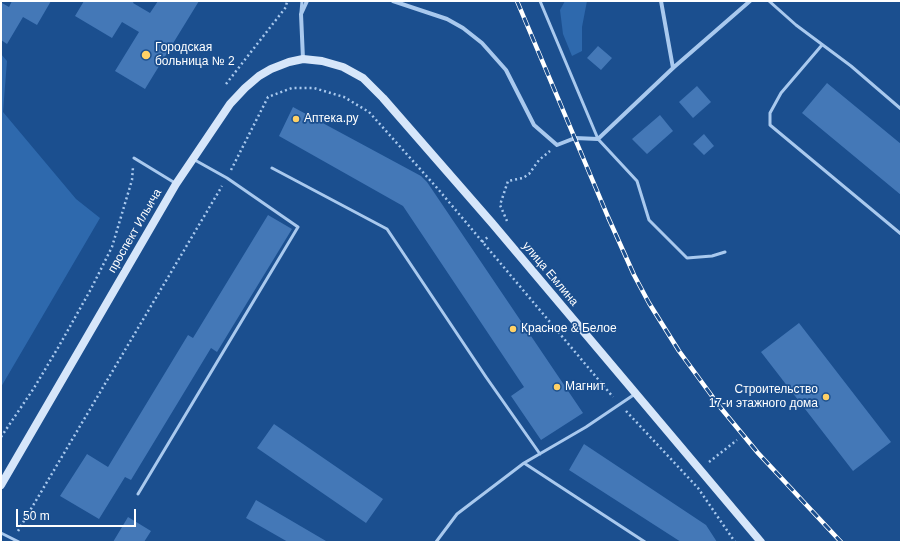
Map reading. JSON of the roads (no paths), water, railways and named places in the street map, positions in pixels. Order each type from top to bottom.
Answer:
[{"type":"street","points":[[303,59],[301,14],[307,1]]},
{"type":"street","points":[[393,1],[447,19],[463,28],[482,43],[506,70],[534,125],[557,144],[575,138],[598,139],[673,68],[750,1]]},
{"type":"street","points":[[661,1],[673,68]]},
{"type":"street","name":"проспект Ильича","points":[[1,485],[176,184],[230,104],[259,76],[271,69],[289,62],[303,59],[322,61],[343,67]]},
{"type":"street","name":"улица Емлина","points":[[343,67],[362,78],[383,98],[492,223],[761,542]]},
{"type":"lane","points":[[301,14],[302,1]]},
{"type":"lane","points":[[540,1],[598,139],[637,181],[649,220],[687,258],[712,256],[725,252]]},
{"type":"lane","points":[[769,1],[796,25],[851,66],[901,110]]},
{"type":"lane","points":[[822,45],[781,93],[770,113],[770,125],[901,234]]},
{"type":"lane","points":[[134,158],[176,184]]},
{"type":"lane","points":[[138,494],[298,227],[227,178],[193,159]]},
{"type":"lane","points":[[272,168],[387,229],[486,377],[540,454]]},
{"type":"lane","points":[[436,542],[457,514],[524,463],[586,427],[635,394]]},
{"type":"lane","points":[[524,463],[645,542]]},
{"type":"lane","points":[[1,533],[14,538],[19,542]]},
{"type":"railway","points":[[517,1],[608,217],[634,275],[649,303],[679,351],[720,407],[758,453],[841,542]]},
{"type":"place","name":"Городская больница № 2","points":[[146,55]]},
{"type":"place","name":"Аптека.ру","points":[[296,119]]},
{"type":"place","name":"Красное & Белое","points":[[513,329]]},
{"type":"place","name":"Магнит","points":[[557,387]]},
{"type":"place","name":"Строительство 17-и этажного дома","points":[[826,397]]}]
